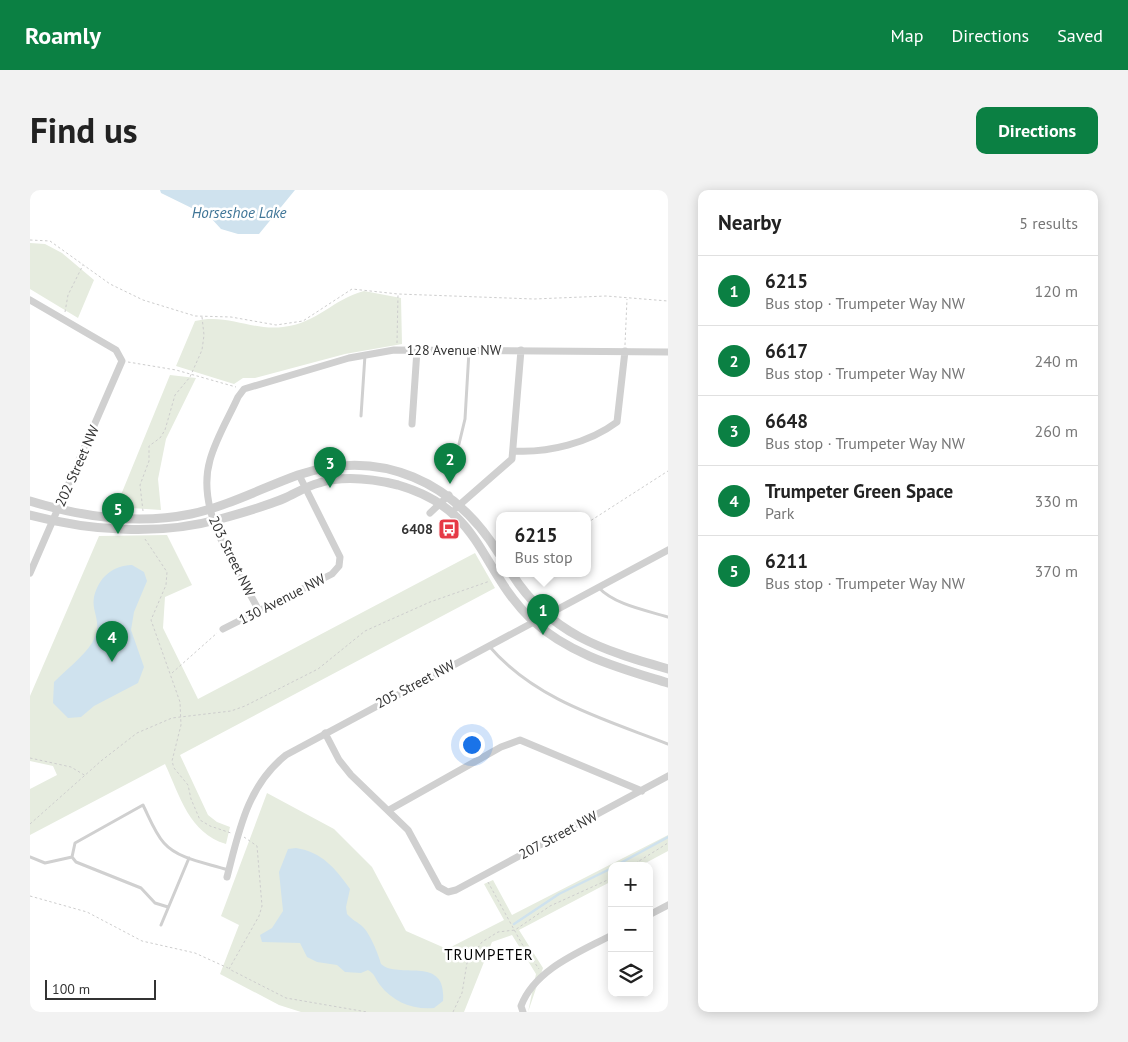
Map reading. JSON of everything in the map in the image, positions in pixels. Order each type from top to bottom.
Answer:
[{"type":"street","points":[[30,310],[32,301],[116,350],[122,360]]},
{"type":"street","name":"128 Avenue NW","points":[[244,389],[365,355],[396,350],[668,352]]},
{"type":"street","points":[[412,424],[417,350]]},
{"type":"street","points":[[452,511],[508,465],[512,459],[521,350]]},
{"type":"street","points":[[514,451],[528,452],[564,446],[598,433],[617,422],[625,351]]},
{"type":"street","name":"202 Street NW","points":[[30,572],[122,360]]},
{"type":"street","name":"203 Street NW","points":[[244,389],[238,397],[210,458],[205,485],[213,521],[259,611]]},
{"type":"street","points":[[30,501],[57,509],[93,516],[144,520],[190,514],[209,509],[299,475],[348,466],[375,468],[410,475],[449,495],[482,527],[496,549]]},
{"type":"street","points":[[299,475],[305,489]]},
{"type":"street","points":[[30,515],[52,521],[95,527],[137,530],[172,528],[213,521],[283,499],[319,483],[341,479],[375,480],[398,485],[440,503],[452,511],[475,538],[496,571]]},
{"type":"street","name":"130 Avenue NW","points":[[223,629],[332,574],[339,566],[340,557],[305,489]]},
{"type":"street","points":[[430,513],[449,495]]},
{"type":"street","name":"205 Street NW","points":[[228,873],[246,809],[262,778],[286,755],[533,620],[668,550]]},
{"type":"street","points":[[500,577],[512,596],[533,620],[554,637],[585,655],[668,683]]},
{"type":"street","points":[[514,577],[525,594],[544,615],[575,636],[598,647],[668,669]]},
{"type":"street","points":[[325,733],[339,760],[350,775],[389,810],[501,746],[514,741],[525,741],[642,791]]},
{"type":"street","name":"207 Street NW","points":[[389,810],[413,838],[439,886],[448,892],[456,890],[668,776]]},
{"type":"street","points":[[653,913],[668,905]]},
{"type":"street","points":[[524,1012],[521,1006],[524,1000],[544,976],[565,961],[608,937]]},
{"type":"lane","points":[[459,444],[465,419],[469,351]]},
{"type":"lane","points":[[361,416],[365,355]]},
{"type":"lane","points":[[597,587],[606,596],[615,600],[668,617]]},
{"type":"lane","points":[[488,645],[521,678],[545,694],[567,705],[668,744]]},
{"type":"lane","points":[[72,857],[73,848],[78,841],[143,805],[165,844],[179,854],[228,873]]},
{"type":"lane","points":[[30,857],[45,863],[72,857]]},
{"type":"lane","points":[[72,857],[81,864],[141,888],[154,903],[168,907]]},
{"type":"lane","points":[[161,925],[189,858]]},
{"type":"path","points":[[30,240],[50,241],[110,284],[143,300],[202,316],[231,317],[276,325],[303,321],[352,289],[398,294],[534,299],[606,296],[668,301]]},
{"type":"path","points":[[30,243],[34,240]]},
{"type":"path","points":[[64,320],[68,295],[83,264]]},
{"type":"path","points":[[396,350],[398,294]]},
{"type":"path","points":[[625,351],[627,298]]},
{"type":"path","points":[[143,513],[141,482],[148,465],[151,443],[156,442],[164,430],[174,394],[191,374],[202,350],[204,335],[202,316]]},
{"type":"path","points":[[122,360],[191,374],[244,389]]},
{"type":"path","points":[[591,520],[668,470]]},
{"type":"path","points":[[144,535],[147,543],[167,572],[166,585],[151,620],[171,674],[182,715],[179,740],[172,761],[174,768],[188,785],[191,799],[200,820],[210,826],[233,833]]},
{"type":"path","points":[[30,824],[107,756],[138,733],[155,724],[182,715],[231,710],[246,706],[318,669],[365,631],[430,602],[494,579]]},
{"type":"path","points":[[171,674],[223,629]]},
{"type":"path","points":[[30,758],[72,767],[86,776]]},
{"type":"path","points":[[229,969],[259,916],[262,906],[256,846],[244,837]]},
{"type":"path","points":[[637,862],[668,843]]},
{"type":"path","points":[[484,875],[515,932],[544,976]]},
{"type":"path","points":[[454,1012],[462,993],[465,968],[473,951],[493,935],[515,932],[550,906],[608,880]]},
{"type":"path","points":[[30,896],[87,912],[142,941],[195,953],[286,998],[368,1012]]},
{"type":"shaded area","points":[[30,243],[45,244],[62,253],[94,280],[78,318],[30,289]]},
{"type":"shaded area","points":[[364,291],[401,298],[402,344],[345,354],[255,378],[243,378],[234,384],[176,366],[195,321],[207,319],[229,320],[272,328],[295,325],[316,316],[343,299]]},
{"type":"shaded area","points":[[170,375],[196,378],[166,439],[158,479],[161,510],[116,507]]},
{"type":"shaded area","points":[[167,535],[192,585],[165,597],[163,628],[198,699],[475,553],[495,588],[180,755],[208,815],[217,822],[230,827],[226,844],[213,839],[194,822],[181,800],[165,764],[30,835],[30,789],[57,775],[53,766],[30,761],[30,696],[99,536]]},
{"type":"shaded area","points":[[267,793],[334,829],[372,867],[406,931],[447,949],[504,920],[484,884],[493,880],[512,915],[608,866],[608,883],[519,930],[543,968],[528,1012],[536,974],[512,935],[492,942],[464,1012],[301,1012],[279,1005],[220,974],[239,925],[221,916]]},
{"type":"shaded area","points":[[668,835],[668,851],[647,862],[615,862]]},
{"type":"water","name":"Horseshoe Lake","points":[[160,190],[295,190],[259,234],[238,234],[221,229],[210,217],[161,193]]},
{"type":"water","points":[[132,565],[144,572],[147,581],[134,612],[131,630],[144,667],[138,683],[94,706],[81,717],[68,718],[53,703],[54,682],[92,643],[97,629],[94,597],[103,578],[113,570]]},
{"type":"water","points":[[296,848],[321,857],[333,868],[350,889],[346,907],[347,914],[365,930],[374,944],[381,964],[399,970],[430,973],[438,978],[442,987],[443,1001],[434,1008],[419,1008],[404,1004],[385,991],[368,970],[361,973],[345,972],[337,965],[317,962],[307,957],[300,943],[262,942],[260,935],[272,928],[283,911],[279,872],[288,849]]},
{"type":"waterway","points":[[622,862],[668,837]]},
{"type":"waterway","points":[[514,924],[559,894],[608,870]]},
{"type":"place","name":"6617","points":[[450,484]]},
{"type":"place","name":"6648","points":[[330,488]]},
{"type":"place","name":"6408","points":[[449,529]]},
{"type":"place","name":"6211","points":[[118,534]]},
{"type":"place","name":"6215","points":[[543,635]]},
{"type":"place","name":"Trumpeter Green Space","points":[[112,662]]},
{"type":"district","name":"TRUMPETER","points":[[489,954]]}]
